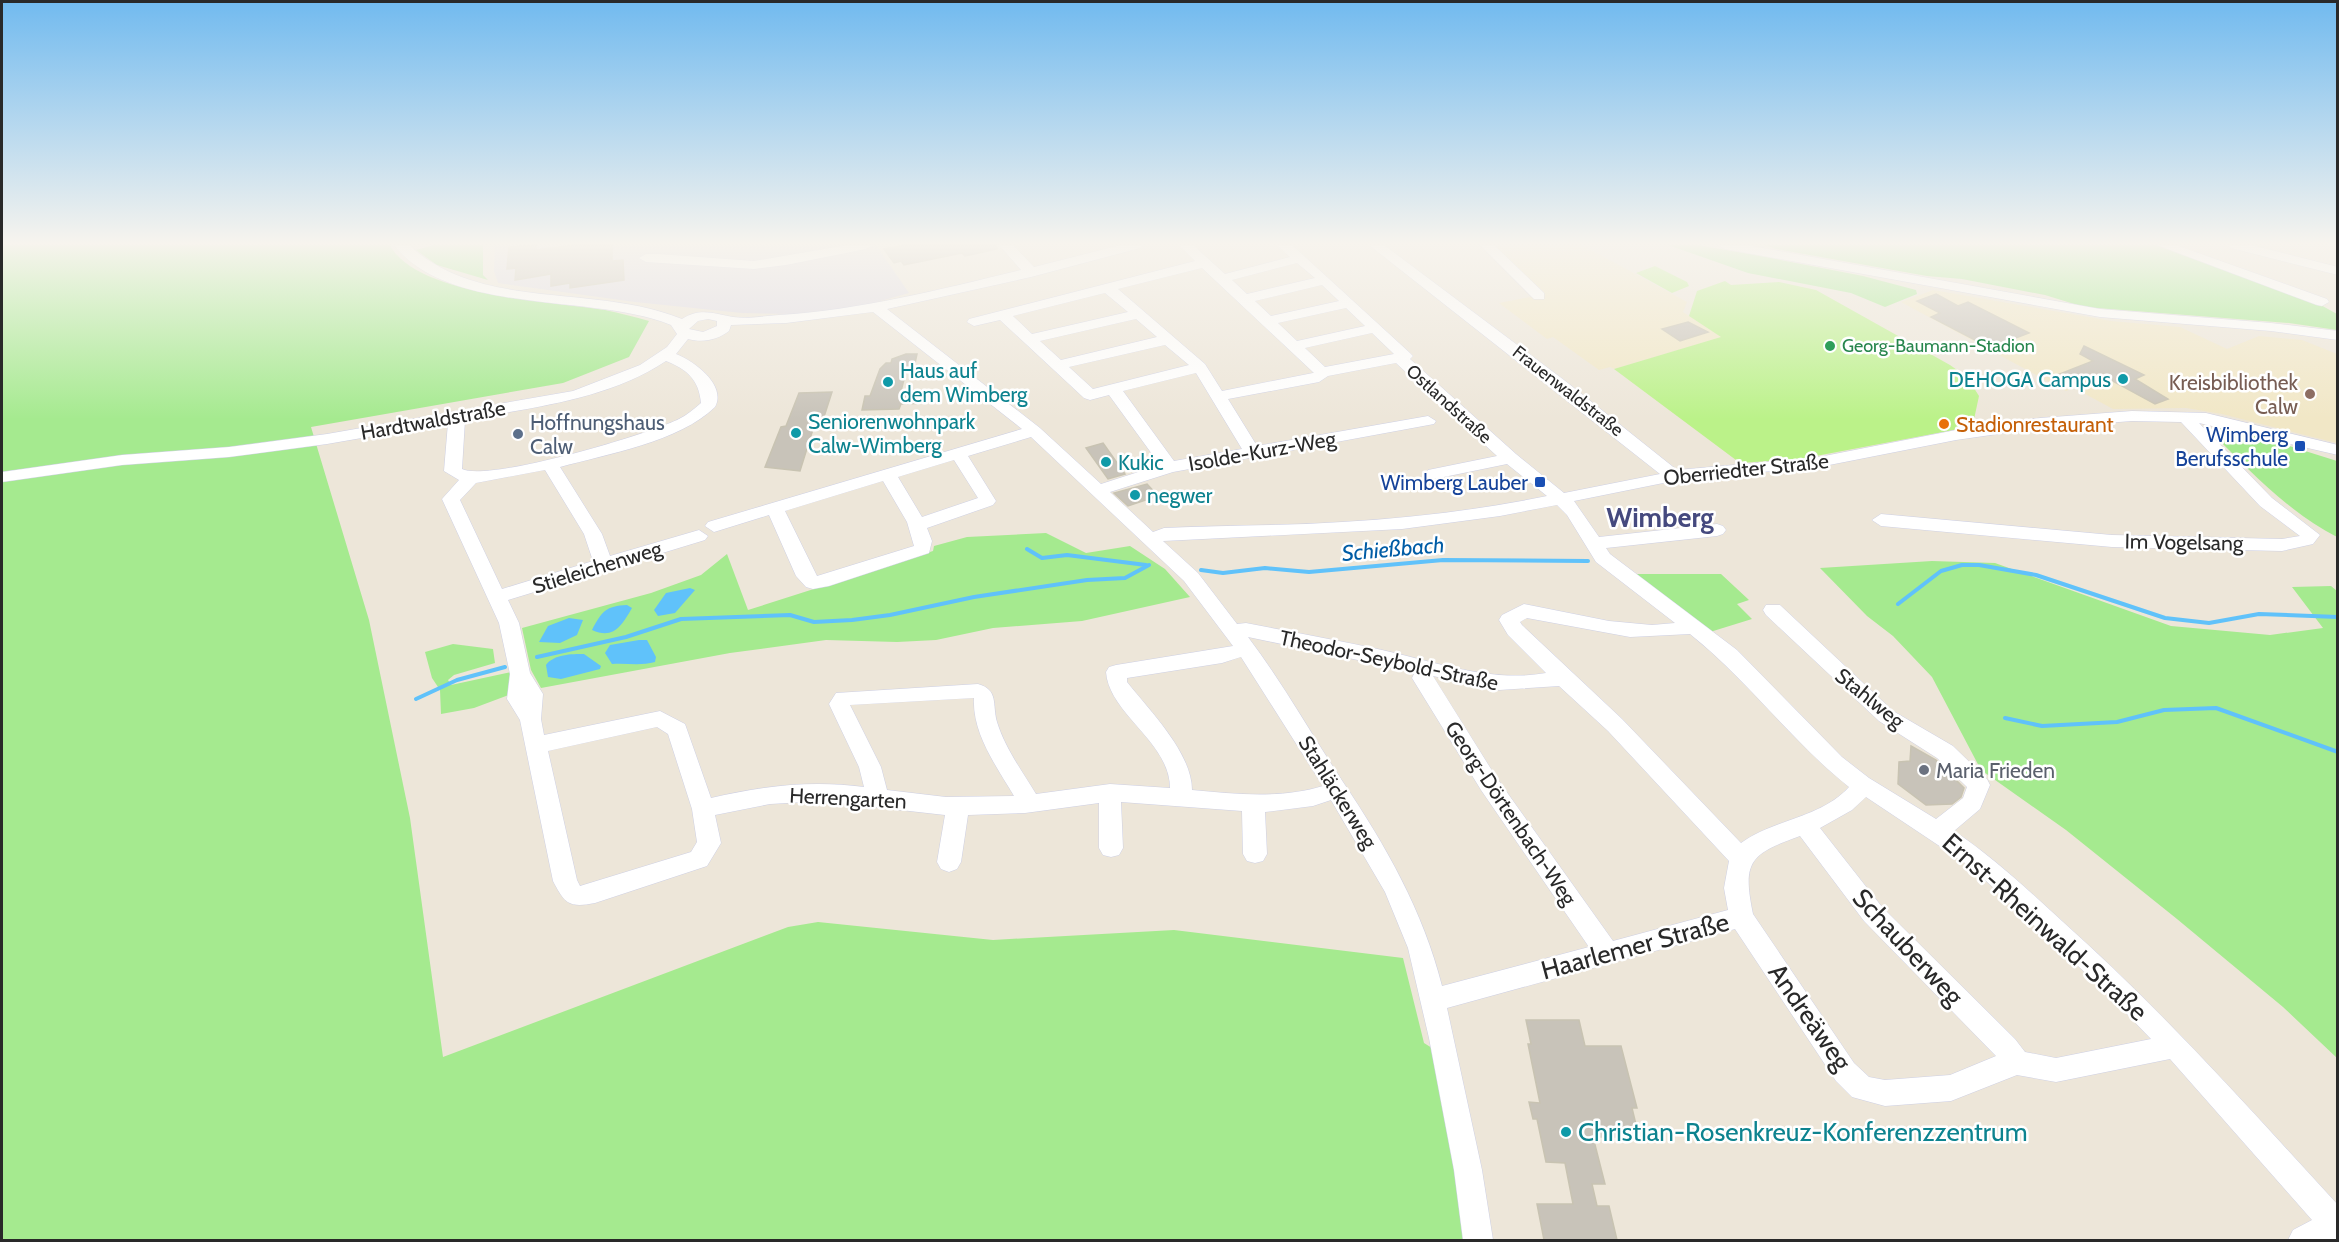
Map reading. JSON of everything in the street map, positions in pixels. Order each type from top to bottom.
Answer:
[{"type":"street","points":[[601,303],[648,312],[690,328],[714,315],[725,324],[801,320],[899,303]]},
{"type":"street","points":[[974,322],[1050,303]]},
{"type":"street","points":[[1125,303],[1200,367],[1220,396],[1252,452]]},
{"type":"street","points":[[1220,396],[1319,376],[1322,372],[1251,303]]},
{"type":"street","points":[[1269,321],[1350,303],[1405,356]]},
{"type":"street","name":"Frauenwaldstraße","points":[[1452,303],[1567,390],[1672,475]]},
{"type":"street","points":[[2045,303],[2100,313],[2271,327],[2337,336]]},
{"type":"street","name":"Stahläckerweg","points":[[877,308],[1034,431],[1152,538],[1191,577],[1240,640],[1337,790],[1396,889],[1420,948],[1468,1170],[1478,1240]]},
{"type":"street","points":[[1029,339],[1138,314]]},
{"type":"street","points":[[1003,315],[1056,366],[1092,396],[1200,367]]},
{"type":"street","name":"Hardtwaldstraße","points":[[2,477],[122,460],[229,452],[327,439],[577,395],[638,372],[668,352],[690,328],[717,333],[725,324]]},
{"type":"street","points":[[1295,346],[1375,328]]},
{"type":"street","points":[[1056,366],[1170,339]]},
{"type":"street","points":[[457,416],[453,471],[471,478],[509,474],[678,426],[698,416],[709,404],[709,388],[689,368],[668,352]]},
{"type":"street","name":"Ostlandstraße","points":[[1322,372],[1399,358],[1510,458],[1562,499]]},
{"type":"street","points":[[1113,389],[1170,467]]},
{"type":"street","name":"Oberriedter Straße","points":[[1152,538],[1164,534],[1183,533],[1342,528],[1500,511],[1672,475],[1814,463],[1916,441],[2040,423],[2132,416],[2184,416],[2233,422],[2337,450]]},
{"type":"street","name":"Im Vogelsang","points":[[1881,520],[2112,541],[2282,544],[2307,540],[2311,536],[2266,502],[2184,416]]},
{"type":"street","name":"Isolde-Kurz-Weg","points":[[1099,490],[1170,467],[1428,421]]},
{"type":"street","points":[[888,475],[917,525],[924,542],[923,549],[829,580],[813,583],[805,576],[775,508],[1034,431]]},
{"type":"street","points":[[917,525],[987,501],[987,497],[958,455]]},
{"type":"street","name":"Ostlandstraße","points":[[1434,474],[1510,458]]},
{"type":"street","points":[[549,463],[593,534],[604,565]]},
{"type":"street","points":[[471,478],[452,500],[509,623],[520,674],[517,699],[530,719],[566,881],[571,892],[578,896],[699,858],[709,843],[703,809],[677,730],[660,719],[536,745]]},
{"type":"street","name":"Ernst-Rheinwald-Straße","points":[[1562,499],[1574,512],[1592,544],[1603,558],[1730,655],[1816,747],[1861,784],[1938,831],[1979,860],[2112,981],[2175,1046],[2336,1223]]},
{"type":"street","name":"Stieleichenweg","points":[[496,597],[604,565],[775,508]]},
{"type":"street","points":[[1592,544],[1717,530]]},
{"type":"street","name":"Stahlweg","points":[[1773,610],[1886,716],[1945,752],[1979,784],[1972,803],[1938,831]]},
{"type":"street","points":[[1694,627],[1677,631],[1645,630],[1607,626],[1524,611],[1509,620],[1515,630],[1615,725],[1740,857],[1752,846],[1805,826],[1858,795],[1861,784]]},
{"type":"street","name":"Theodor-Seybold-Straße","points":[[1240,640],[1246,630],[1498,685],[1534,684],[1563,678]]},
{"type":"street","points":[[1181,797],[1181,775],[1159,736],[1117,684],[1116,672],[1222,656],[1240,640]]},
{"type":"street","name":"Georg-Dörtenbach-Weg","points":[[1427,669],[1422,678],[1459,740],[1608,954]]},
{"type":"street","points":[[877,797],[870,766],[839,704],[843,698],[978,691],[984,695],[981,708],[987,727],[1030,803]]},
{"type":"street","name":"Herrengarten","points":[[703,809],[757,796],[794,793],[836,793],[958,806],[1030,803],[1110,793],[1253,802],[1316,798],[1337,790]]},
{"type":"street","points":[[1110,793],[1111,848]]},
{"type":"street","points":[[1253,802],[1255,854]]},
{"type":"street","points":[[949,862],[958,806]]},
{"type":"street","name":"Schauberweg","points":[[1805,826],[1873,914],[2006,1048],[2017,1063]]},
{"type":"street","name":"Haarlemer Straße","points":[[1433,1000],[1741,917],[1736,898],[1736,867],[1740,857]]},
{"type":"street","name":"Andreäweg","points":[[1741,917],[1845,1072],[1862,1088],[1885,1093],[1951,1088],[2000,1067],[2017,1063],[2056,1070],[2175,1046]]},
{"type":"street","points":[[2303,1240],[2336,1223]]},
{"type":"shaded area","points":[[644,303],[874,303],[792,314],[742,313]]},
{"type":"shaded area","points":[[1499,303],[1687,303],[1683,312],[1722,337],[1614,369],[1610,367],[1599,370],[1553,337],[1547,339]]},
{"type":"shaded area","points":[[1903,303],[2007,303],[2111,321],[2180,327],[2227,349],[2259,336],[2302,340],[2337,354],[2337,443],[2222,414],[2186,408],[2113,409],[2074,388],[2066,391]]},
{"type":"green space","points":[[2,303],[551,303],[605,310],[649,321],[629,357],[563,383],[311,427],[369,620],[410,818],[443,1057],[788,927],[818,922],[993,940],[1174,930],[1403,958],[1424,1043],[1432,1048],[1439,1071],[1465,1240],[2,1240]]},
{"type":"green space","points":[[1693,303],[1839,303],[1950,365],[1967,377],[1979,396],[1973,424],[1959,429],[1800,459],[1740,463],[1614,369],[1721,337],[1689,316]]},
{"type":"green space","points":[[1875,303],[1895,303],[1885,307]]},
{"type":"green space","points":[[2071,303],[2316,303],[2337,314],[2337,330],[2289,323],[2084,307]]},
{"type":"green space","points":[[2218,428],[2260,437],[2337,461],[2337,537],[2285,503],[2210,431]]},
{"type":"green space","points":[[1046,533],[1086,553],[1130,546],[1165,569],[1190,597],[1082,621],[993,628],[936,640],[897,642],[826,640],[730,653],[541,688],[531,670],[522,628],[651,593],[701,575],[727,554],[748,610],[933,551],[934,546],[967,537]]},
{"type":"green space","points":[[1932,561],[1995,563],[2171,626],[2270,635],[2323,628],[2292,587],[2331,586],[2337,591],[2337,1058],[2283,1007],[2177,919],[2066,830],[1981,770],[1932,677],[1893,636],[1867,616],[1820,568]]},
{"type":"green space","points":[[1631,574],[1721,574],[1749,600],[1737,604],[1752,619],[1710,632]]},
{"type":"green space","points":[[453,644],[493,649],[495,663],[454,675],[448,680],[451,685],[511,672],[511,694],[474,708],[441,714],[440,690],[432,678],[425,652]]},
{"type":"water","points":[[690,588],[695,590],[675,613],[658,616],[654,610],[666,593]]},
{"type":"water","points":[[627,605],[632,608],[621,625],[612,632],[600,633],[592,630],[609,608]]},
{"type":"water","points":[[569,618],[583,620],[577,635],[560,643],[539,642],[548,626]]},
{"type":"water","points":[[647,640],[656,657],[655,662],[612,664],[605,653],[610,645]]},
{"type":"water","points":[[584,654],[601,666],[600,669],[561,679],[548,677],[546,665],[549,661],[564,655]]},
{"type":"building","points":[[1921,303],[1952,303],[1958,306],[1970,303],[2029,333],[1990,348],[1931,317],[1940,313]]},
{"type":"building","points":[[1688,322],[1708,332],[1680,341],[1662,329]]},
{"type":"building","name":"DEHOGA Campus","points":[[2084,346],[2144,375],[2135,379],[2168,399],[2155,404],[2100,374],[2074,383],[2057,375],[2093,361],[2080,354]]},
{"type":"building","name":"Haus auf dem Wimberg","points":[[906,354],[917,354],[914,368],[907,368],[901,391],[921,390],[920,394],[928,394],[926,403],[901,404],[899,409],[862,410],[865,396],[870,396],[880,369],[886,363],[891,363],[892,359]]},
{"type":"building","name":"Seniorenwohnpark Calw-Wimberg","points":[[832,392],[822,423],[814,426],[800,471],[765,467],[781,427],[786,426],[799,393]]},
{"type":"building","name":"Kukic","points":[[1103,443],[1125,474],[1108,479],[1086,448]]},
{"type":"building","points":[[1147,484],[1158,496],[1128,506],[1114,493]]},
{"type":"building","name":"Maria Frieden","points":[[1911,746],[1936,760],[1964,788],[1961,797],[1952,804],[1926,805],[1898,784],[1899,762],[1910,761]]},
{"type":"building","name":"Christian-Rosenkreuz-Konferenzzentrum","points":[[1526,1020],[1579,1020],[1585,1046],[1621,1046],[1637,1108],[1632,1108],[1639,1137],[1593,1137],[1605,1184],[1592,1184],[1597,1206],[1609,1206],[1617,1240],[1544,1240],[1537,1204],[1573,1204],[1565,1163],[1546,1162],[1537,1119],[1533,1119],[1529,1102],[1540,1103],[1528,1044],[1531,1044]]},
{"type":"waterway","points":[[1027,549],[1042,558],[1067,555],[1146,565]]},
{"type":"waterway","name":"Schießbach","points":[[1201,570],[1223,573],[1265,568],[1309,572],[1443,560],[1588,561]]},
{"type":"waterway","points":[[537,657],[626,637],[681,619],[790,615],[814,622],[852,620],[890,615],[974,597],[1087,580],[1125,578],[1149,565]]},
{"type":"waterway","points":[[1898,604],[1941,571],[1962,565],[1979,565],[2036,575],[2165,618],[2209,623],[2259,614],[2338,617]]},
{"type":"waterway","points":[[416,699],[457,680],[505,667]]},
{"type":"waterway","points":[[2005,718],[2042,726],[2117,722],[2164,710],[2216,708],[2338,752]]},
{"type":"place","name":"Georg-Baumann-Stadion","points":[[1830,346]]},
{"type":"place","name":"DEHOGA Campus","points":[[2123,379]]},
{"type":"place","name":"Haus auf dem Wimberg","points":[[888,382]]},
{"type":"place","name":"Kreisbibliothek Calw","points":[[2310,394]]},
{"type":"place","name":"Stadionrestaurant","points":[[1944,424]]},
{"type":"place","name":"Seniorenwohnpark Calw-Wimberg","points":[[796,433]]},
{"type":"place","name":"Hoffnungshaus Calw","points":[[518,434]]},
{"type":"place","name":"Wimberg Berufsschule","points":[[2300,446]]},
{"type":"place","name":"Kukic","points":[[1106,462]]},
{"type":"place","name":"Wimberg Lauber","points":[[1540,482]]},
{"type":"place","name":"negwer","points":[[1135,495]]},
{"type":"place","name":"Maria Frieden","points":[[1924,770]]},
{"type":"place","name":"Christian-Rosenkreuz-Konferenzzentrum","points":[[1566,1132]]},
{"type":"district","name":"Wimberg","points":[[1660,517]]}]
